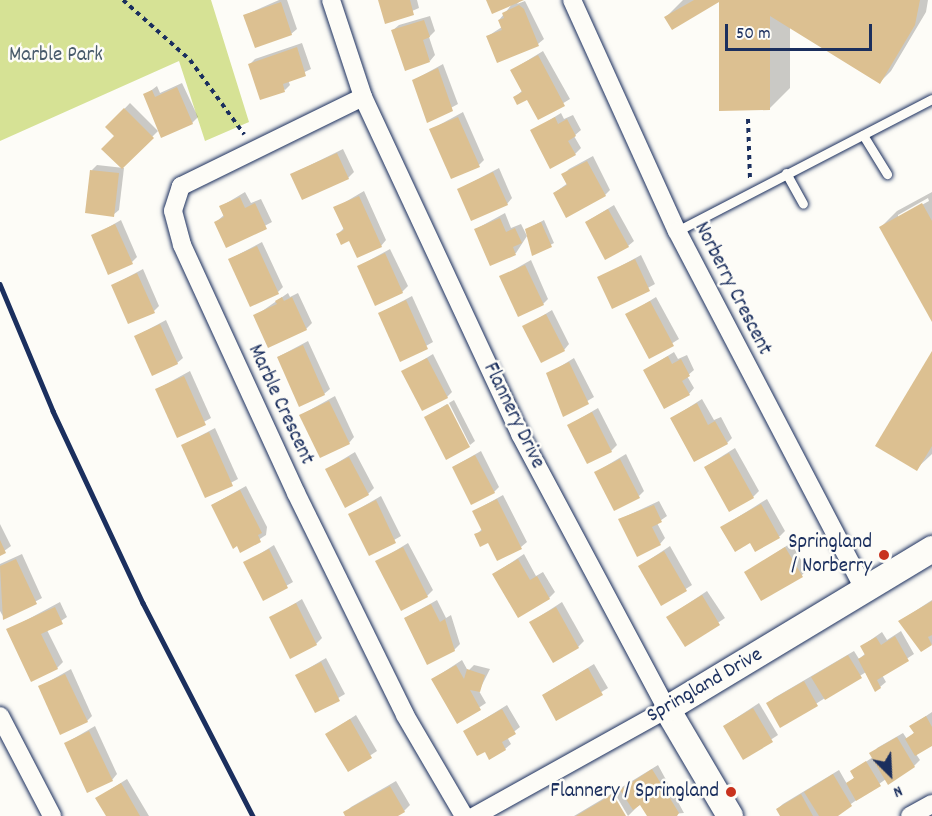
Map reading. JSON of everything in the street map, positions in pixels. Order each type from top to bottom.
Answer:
[{"type":"street","name":"Flannery Drive","points":[[330,0],[363,97],[520,434],[667,709],[730,816]]},
{"type":"street","name":"Norberry Crescent","points":[[572,0],[677,231],[865,591]]},
{"type":"street","name":"Marble Crescent","points":[[363,97],[181,186],[173,211],[182,245],[296,493],[405,716],[464,816]]},
{"type":"street","name":"Springland Drive","points":[[475,816],[667,709],[932,549]]},
{"type":"street","points":[[0,716],[52,816]]},
{"type":"street","points":[[910,816],[932,804]]},
{"type":"lane","points":[[677,231],[751,191],[932,101]]},
{"type":"lane","points":[[863,135],[887,174]]},
{"type":"lane","points":[[786,174],[803,204]]},
{"type":"path","points":[[123,0],[190,60],[255,150]]},
{"type":"path","points":[[748,119],[751,191]]},
{"type":"green space","name":"Marble Park","points":[[0,0],[211,0],[249,122],[205,141],[179,61],[0,141]]},
{"type":"building","points":[[378,0],[410,0],[414,15],[385,24]]},
{"type":"building","points":[[486,0],[524,0],[492,14]]},
{"type":"building","points":[[694,0],[920,0],[915,25],[880,84],[770,16],[770,110],[719,111],[719,2],[672,30],[664,17]]},
{"type":"building","points":[[281,2],[292,35],[255,48],[243,15]]},
{"type":"building","points":[[519,5],[524,9],[539,46],[497,63],[486,36],[502,30],[498,20],[504,18],[502,13]]},
{"type":"building","points":[[424,20],[430,37],[423,40],[430,62],[405,71],[391,30]]},
{"type":"building","points":[[297,47],[306,76],[283,84],[285,92],[260,100],[248,64]]},
{"type":"building","points":[[538,55],[565,106],[538,120],[527,100],[517,105],[513,97],[522,92],[510,70]]},
{"type":"building","points":[[438,68],[453,111],[427,123],[412,80]]},
{"type":"building","points":[[177,87],[193,124],[161,138],[143,94],[152,90],[155,97]]},
{"type":"building","points":[[124,108],[154,138],[122,169],[101,149],[114,136],[105,127]]},
{"type":"building","points":[[458,117],[480,167],[451,179],[429,129]]},
{"type":"building","points":[[555,117],[558,124],[567,119],[576,136],[568,141],[576,155],[550,169],[530,130]]},
{"type":"building","points":[[337,153],[349,179],[302,200],[290,174]]},
{"type":"building","points":[[587,161],[606,196],[566,218],[553,193],[567,185],[561,174]]},
{"type":"building","points":[[90,170],[119,173],[114,217],[85,213]]},
{"type":"building","points":[[493,172],[508,205],[471,221],[457,189]]},
{"type":"building","points":[[359,196],[382,247],[357,258],[349,241],[341,245],[336,234],[344,230],[333,207]]},
{"type":"building","points":[[240,197],[245,208],[255,203],[267,229],[226,248],[214,222],[224,217],[219,206]]},
{"type":"building","points":[[922,203],[932,221],[932,322],[879,227]]},
{"type":"building","points":[[608,209],[629,247],[605,260],[585,222]]},
{"type":"building","points":[[500,218],[506,232],[515,228],[522,243],[513,247],[516,255],[490,266],[474,229]]},
{"type":"building","points":[[541,222],[552,247],[532,256],[525,229]]},
{"type":"building","points":[[115,224],[133,264],[108,275],[91,235]]},
{"type":"building","points":[[257,246],[279,294],[250,307],[228,259]]},
{"type":"building","points":[[385,253],[403,293],[375,306],[357,266]]},
{"type":"building","points":[[635,259],[650,291],[612,309],[597,277]]},
{"type":"building","points":[[525,265],[544,305],[518,317],[499,276]]},
{"type":"building","points":[[137,273],[155,313],[128,324],[111,285]]},
{"type":"building","points":[[282,297],[284,301],[292,297],[307,330],[268,348],[253,315],[277,304],[275,301]]},
{"type":"building","points":[[406,300],[428,349],[400,362],[378,313]]},
{"type":"building","points":[[650,301],[674,346],[649,359],[625,314]]},
{"type":"building","points":[[546,314],[565,351],[541,363],[522,326]]},
{"type":"building","points":[[160,324],[178,364],[152,376],[134,336]]},
{"type":"building","points":[[303,345],[325,395],[299,407],[277,357]]},
{"type":"building","points":[[932,351],[932,446],[917,471],[875,446]]},
{"type":"building","points":[[668,356],[672,364],[681,359],[690,376],[682,381],[690,395],[664,409],[643,370]]},
{"type":"building","points":[[427,358],[448,398],[422,411],[401,371]]},
{"type":"building","points":[[569,362],[589,404],[563,417],[546,373]]},
{"type":"building","points":[[184,376],[206,425],[177,438],[155,389]]},
{"type":"building","points":[[329,401],[350,444],[320,458],[299,415]]},
{"type":"building","points":[[697,403],[708,425],[715,421],[728,444],[694,462],[670,418]]},
{"type":"building","points":[[448,404],[470,447],[446,460],[424,417]]},
{"type":"building","points":[[592,412],[612,452],[587,464],[567,425]]},
{"type":"building","points":[[209,432],[233,486],[205,498],[181,445]]},
{"type":"building","points":[[729,453],[754,498],[729,512],[704,467]]},
{"type":"building","points":[[475,455],[495,493],[471,505],[452,467]]},
{"type":"building","points":[[349,457],[369,495],[345,508],[325,469]]},
{"type":"building","points":[[620,459],[640,498],[614,511],[594,472]]},
{"type":"building","points":[[240,490],[262,533],[258,535],[261,542],[240,553],[237,546],[233,549],[211,505]]},
{"type":"building","points":[[497,499],[522,549],[497,561],[488,543],[480,547],[474,534],[482,531],[472,511]]},
{"type":"building","points":[[376,500],[396,543],[369,556],[348,514]]},
{"type":"building","points":[[761,504],[780,538],[755,552],[750,543],[735,552],[720,527]]},
{"type":"building","points":[[654,505],[662,522],[652,527],[661,545],[637,557],[618,519]]},
{"type":"building","points":[[0,540],[6,553],[0,556]]},
{"type":"building","points":[[403,547],[428,597],[401,611],[375,561]]},
{"type":"building","points":[[785,547],[803,577],[761,601],[744,572]]},
{"type":"building","points":[[269,549],[288,588],[263,601],[243,562]]},
{"type":"building","points":[[664,551],[687,591],[661,606],[638,566]]},
{"type":"building","points":[[16,559],[37,604],[3,620],[0,566]]},
{"type":"building","points":[[518,559],[530,580],[537,576],[550,599],[518,618],[492,574]]},
{"type":"building","points":[[702,595],[720,625],[685,647],[666,617]]},
{"type":"building","points":[[932,601],[932,635],[928,637],[932,645],[921,652],[898,621]]},
{"type":"building","points":[[296,603],[317,645],[290,659],[269,617]]},
{"type":"building","points":[[431,604],[440,622],[445,619],[455,651],[427,665],[404,618]]},
{"type":"building","points":[[55,607],[63,624],[41,634],[58,669],[31,682],[6,629]]},
{"type":"building","points":[[556,607],[579,648],[553,663],[529,622]]},
{"type":"building","points":[[895,636],[909,661],[877,680],[881,688],[875,692],[858,659],[865,655],[860,646],[876,637],[881,645]]},
{"type":"building","points":[[848,655],[862,678],[825,700],[811,677]]},
{"type":"building","points":[[321,662],[340,701],[315,713],[295,675]]},
{"type":"building","points":[[456,665],[464,679],[467,669],[485,675],[480,692],[470,690],[481,710],[457,724],[431,679]]},
{"type":"building","points":[[588,668],[603,695],[556,721],[542,695]]},
{"type":"building","points":[[65,674],[88,722],[60,735],[38,686]]},
{"type":"building","points":[[804,681],[818,706],[780,728],[766,703]]},
{"type":"building","points":[[753,708],[773,742],[743,760],[723,726]]},
{"type":"building","points":[[502,709],[516,734],[502,742],[506,750],[489,760],[485,752],[477,756],[463,731]]},
{"type":"building","points":[[926,716],[932,727],[932,746],[915,756],[905,739],[914,733],[909,726]]},
{"type":"building","points":[[350,719],[372,758],[348,772],[325,734]]},
{"type":"building","points":[[89,731],[113,781],[87,793],[64,743]]},
{"type":"building","points":[[897,737],[915,767],[888,785],[869,753]]},
{"type":"building","points":[[866,761],[881,786],[856,801],[846,783],[854,778],[850,771]]},
{"type":"building","points":[[652,769],[679,813],[677,816],[647,816],[640,805],[633,810],[620,790]]},
{"type":"building","points":[[833,774],[852,806],[838,816],[819,816],[804,792]]},
{"type":"building","points":[[121,783],[140,816],[106,816],[95,798]]},
{"type":"building","points":[[390,786],[405,812],[398,816],[345,816],[343,812]]},
{"type":"building","points":[[613,794],[626,816],[576,816]]},
{"type":"building","points":[[801,794],[813,816],[780,816],[776,809]]},
{"type":"railway","points":[[0,284],[53,411],[143,603],[253,816]]},
{"type":"place","name":"Springland / Norberry","points":[[884,555]]},
{"type":"place","name":"Flannery / Springland","points":[[731,792]]}]
